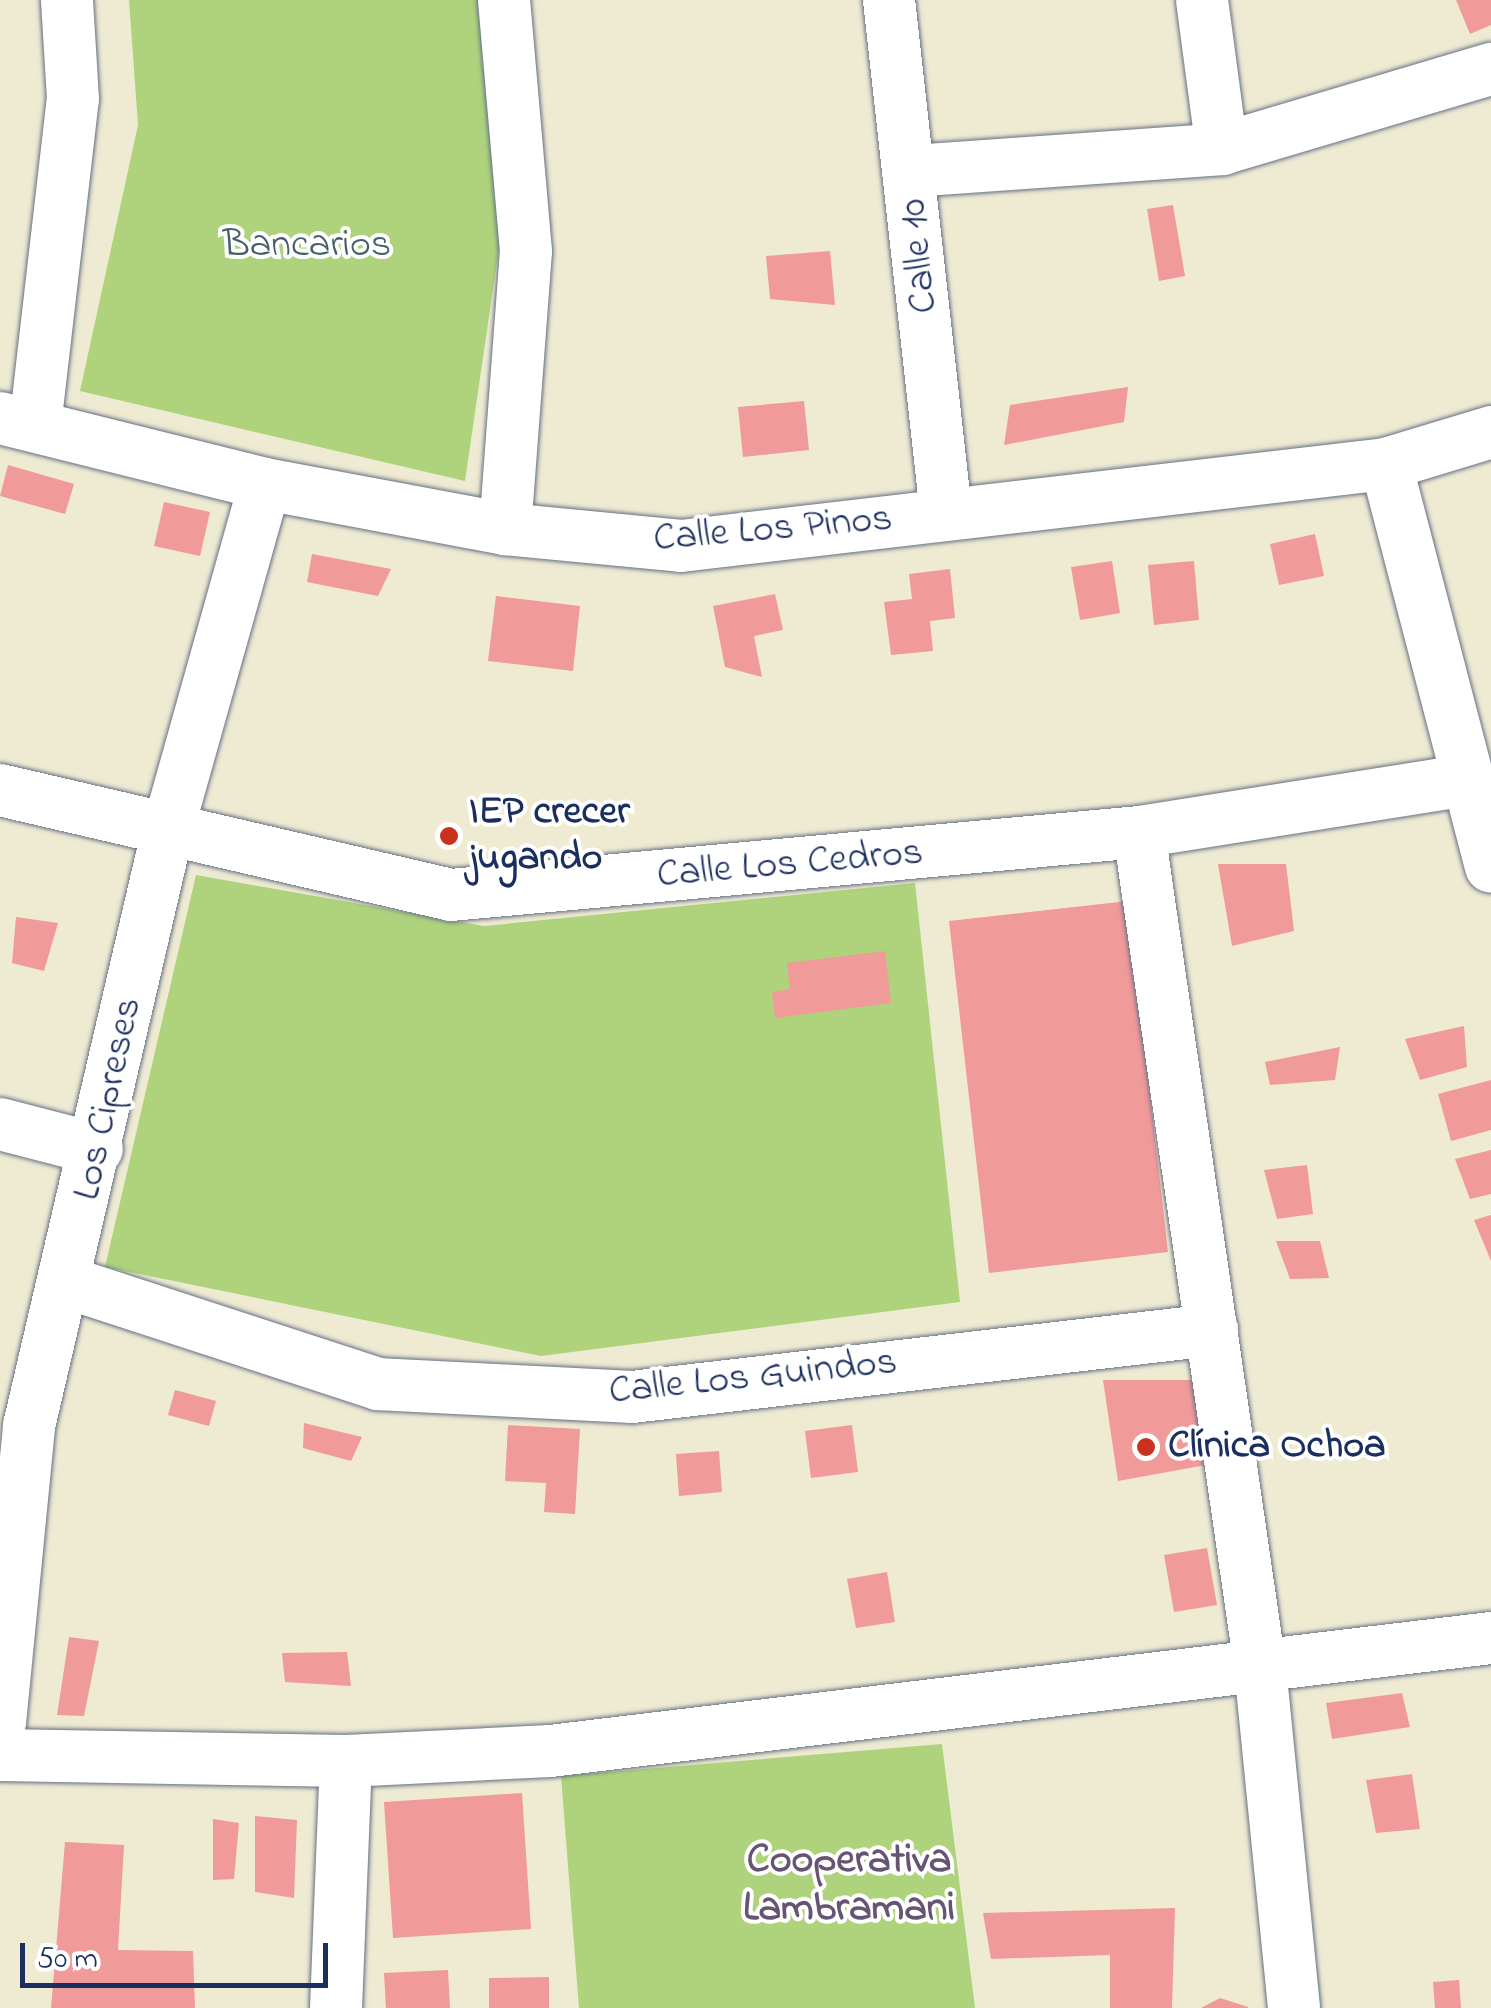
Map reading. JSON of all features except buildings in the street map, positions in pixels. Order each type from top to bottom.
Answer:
[{"type":"street","points":[[18,422],[73,100],[68,0]]},
{"type":"street","points":[[504,0],[526,251],[505,529]]},
{"type":"street","name":"Calle 10","points":[[889,0],[946,513]]},
{"type":"street","points":[[1202,0],[1222,149]]},
{"type":"street","points":[[911,171],[1222,149],[1491,68]]},
{"type":"street","name":"Calle Los Pinos","points":[[18,422],[265,484],[505,529],[680,546],[1386,464],[1491,432]]},
{"type":"street","points":[[1386,464],[1491,868]]},
{"type":"street","name":"Los Cipreses","points":[[0,1723],[13,1460],[69,1283],[168,829],[265,484]]},
{"type":"street","name":"Calle Los Cedros","points":[[0,790],[451,895],[1139,832],[1468,780]]},
{"type":"street","points":[[1139,832],[1260,1667],[1294,2008]]},
{"type":"street","points":[[0,1124],[98,1149]]},
{"type":"street","name":"Calle Los Guindos","points":[[69,1283],[378,1384],[632,1397],[1212,1330]]},
{"type":"street","points":[[0,1755],[346,1762],[550,1750],[1491,1638]]},
{"type":"street","points":[[336,2008],[346,1762]]},
{"type":"green space","name":"Bancarios","points":[[129,0],[483,0],[506,200],[465,481],[80,391],[138,125]]},
{"type":"green space","points":[[196,875],[484,926],[915,883],[960,1302],[541,1356],[105,1267]]},
{"type":"green space","points":[[942,1744],[975,2008],[579,2008],[561,1776]]},
{"type":"place","name":"IEP crecer jugando","points":[[449,836]]},
{"type":"place","name":"Clínica Ochoa","points":[[1146,1447]]},
{"type":"district","name":"Cooperativa Lambramani","points":[[849,1885]]}]
